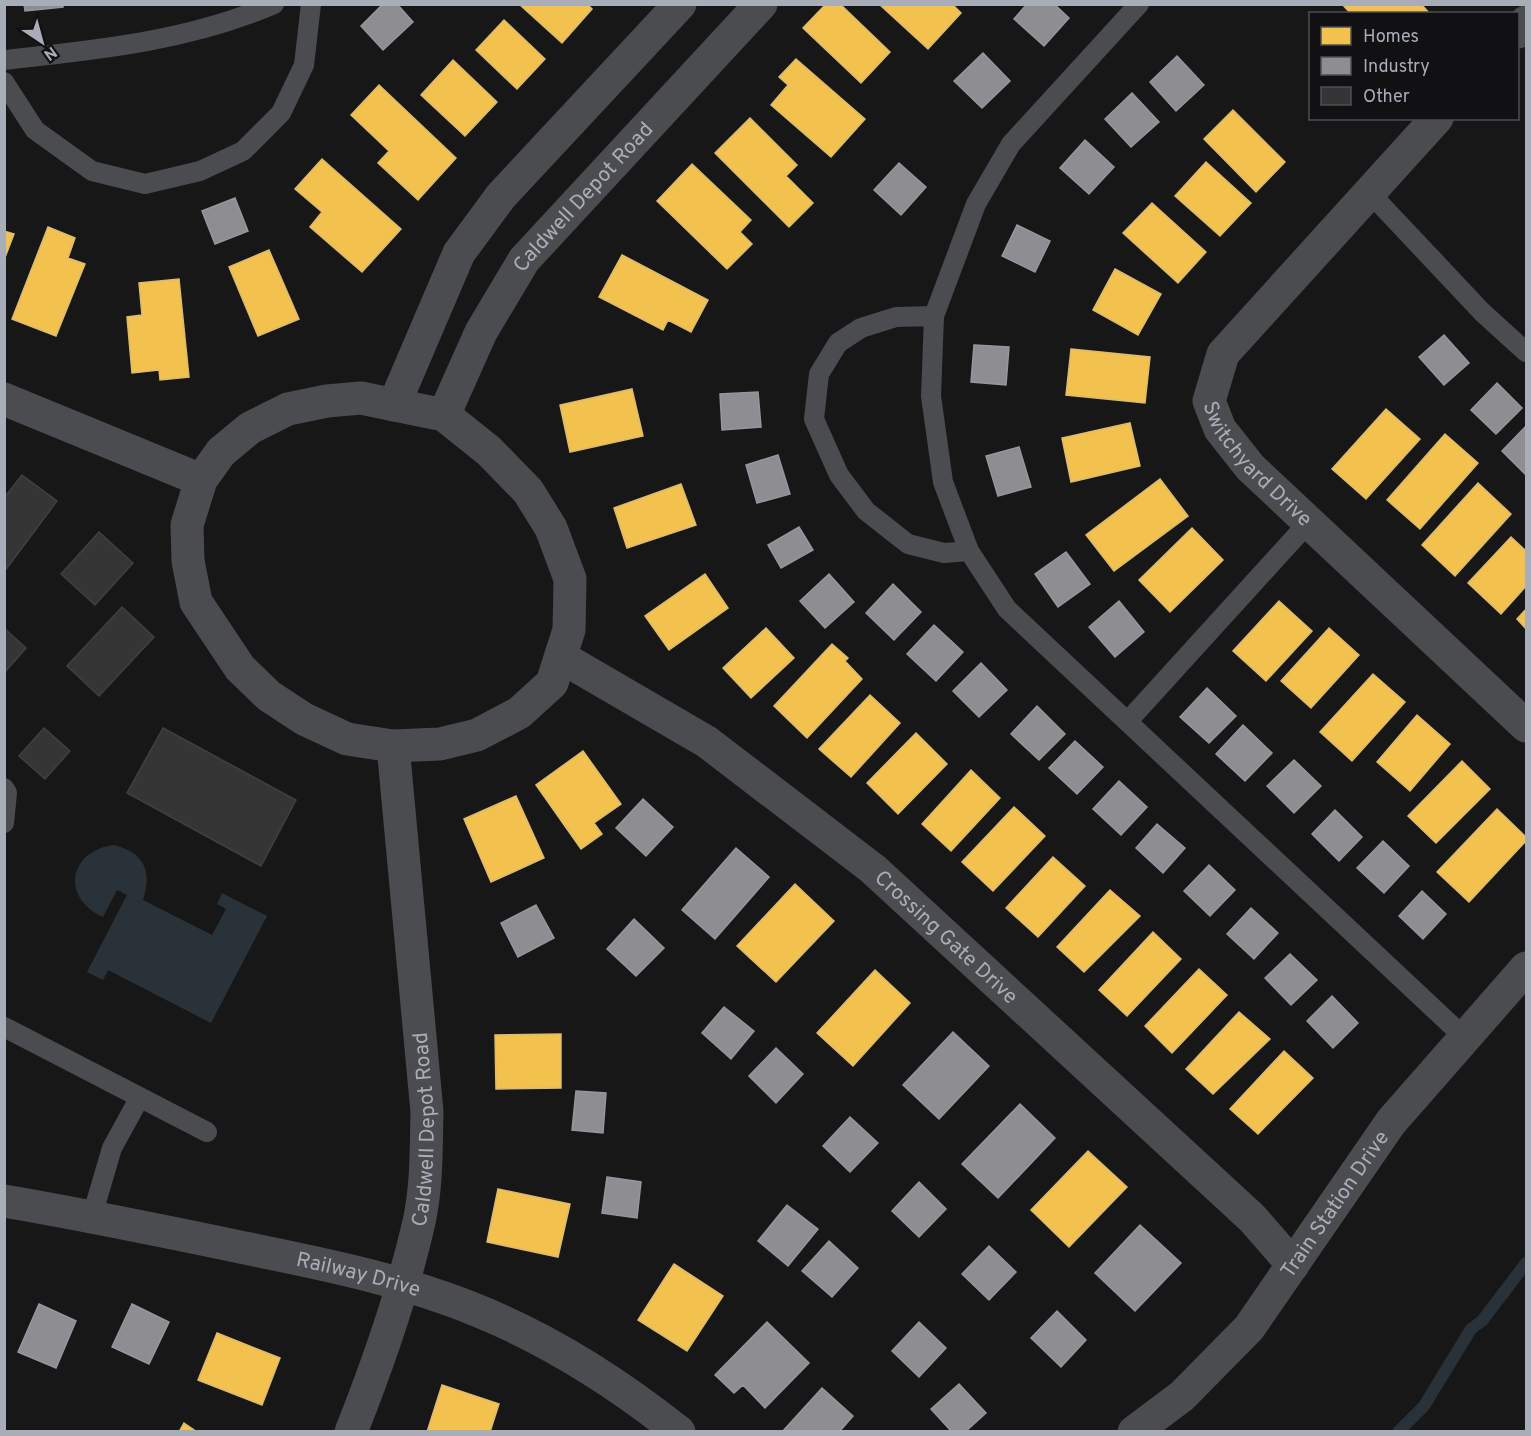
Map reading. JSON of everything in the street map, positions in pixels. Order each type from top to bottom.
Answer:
[{"type":"street","points":[[394,405],[431,314],[459,254],[501,196],[680,4]]},
{"type":"street","name":"Caldwell Depot Road","points":[[444,415],[481,332],[524,260],[761,4]]},
{"type":"street","name":"Switchyard Drive","points":[[1435,120],[1223,354],[1209,401],[1220,429],[1250,467],[1527,726]]},
{"type":"street","points":[[361,398],[444,415],[489,451],[528,491],[551,528],[570,579],[569,630],[561,657],[552,683],[519,713],[477,735],[440,744],[393,746],[347,739],[304,719],[269,696],[240,668],[196,602],[188,561],[187,525],[201,480],[221,452],[250,428],[288,409],[327,401],[361,398]]},
{"type":"street","points":[[4,399],[201,480]]},
{"type":"street","name":"Crossing Gate Drive","points":[[561,657],[707,742],[873,868],[1252,1218],[1293,1265]]},
{"type":"street","name":"Caldwell Depot Road","points":[[351,1431],[372,1378],[419,1221],[426,1169],[427,1112],[393,746]]},
{"type":"street","name":"Train Station Drive","points":[[1134,1431],[1182,1396],[1249,1328],[1391,1122],[1527,968]]},
{"type":"street","name":"Railway Drive","points":[[4,1202],[92,1216],[348,1269],[401,1283],[482,1312],[560,1352],[653,1411],[679,1431]]},
{"type":"lane","points":[[4,60],[123,46],[237,20],[274,4]]},
{"type":"lane","points":[[4,82],[35,130],[92,171],[145,184],[200,171],[243,151],[281,113],[304,65],[311,4]]},
{"type":"lane","points":[[1139,4],[1011,144],[976,204],[934,316],[932,396],[943,482],[969,551],[1007,609],[1464,1037]]},
{"type":"lane","points":[[1369,192],[1482,312],[1527,352]]},
{"type":"lane","points":[[934,316],[896,317],[861,328],[838,343],[819,374],[814,419],[838,475],[866,511],[908,544],[944,553],[969,551]]},
{"type":"lane","points":[[1128,721],[1309,522]]},
{"type":"lane","points":[[4,788],[7,793],[4,823]]},
{"type":"lane","points":[[4,1027],[207,1132]]},
{"type":"lane","points":[[92,1216],[112,1148],[140,1097]]},
{"type":"shaded area","points":[[114,845],[133,853],[144,865],[147,880],[143,900],[212,935],[226,909],[217,904],[222,893],[267,916],[211,1023],[108,970],[103,980],[87,972],[127,895],[117,890],[103,917],[90,909],[81,899],[76,887],[76,876],[79,865],[87,856],[99,849]]},
{"type":"building: Homes","points":[[519,4],[587,4],[592,9],[562,43]]},
{"type":"building: Homes","points":[[826,4],[840,4],[890,52],[861,83],[803,28]]},
{"type":"building: Homes","points":[[879,4],[952,4],[961,13],[928,49]]},
{"type":"building: Homes","points":[[1342,4],[1421,4],[1428,12],[1349,12]]},
{"type":"building: Homes","points":[[504,20],[545,59],[517,89],[476,50]]},
{"type":"building: Homes","points":[[796,59],[865,119],[831,157],[771,105],[788,85],[779,77]]},
{"type":"building: Homes","points":[[453,60],[497,102],[465,136],[421,95]]},
{"type":"building: Homes","points":[[379,85],[456,158],[418,200],[378,163],[389,151],[351,115]]},
{"type":"building: Homes","points":[[1233,110],[1285,162],[1256,192],[1204,139]]},
{"type":"building: Homes","points":[[750,118],[797,165],[786,176],[813,203],[789,227],[715,153]]},
{"type":"building: Homes","points":[[322,159],[401,229],[362,272],[310,227],[322,212],[295,189]]},
{"type":"building: Homes","points":[[1206,162],[1251,203],[1220,236],[1175,196]]},
{"type":"building: Homes","points":[[692,164],[751,220],[740,232],[752,244],[727,269],[657,201]]},
{"type":"building: Homes","points":[[1152,203],[1206,252],[1178,283],[1123,233]]},
{"type":"building: Homes","points":[[48,227],[75,238],[68,258],[85,264],[56,336],[12,319]]},
{"type":"building: Homes","points":[[4,231],[14,234],[4,260]]},
{"type":"building: Homes","points":[[269,250],[299,319],[258,336],[229,267]]},
{"type":"building: Homes","points":[[622,255],[708,300],[691,332],[668,320],[663,330],[599,297]]},
{"type":"building: Homes","points":[[1115,269],[1161,294],[1138,335],[1093,310]]},
{"type":"building: Homes","points":[[179,279],[189,377],[160,380],[159,370],[132,373],[127,317],[142,315],[139,283]]},
{"type":"building: Homes","points":[[1071,349],[1150,357],[1145,403],[1066,395]]},
{"type":"building: Homes","points":[[632,389],[643,436],[570,452],[560,405]]},
{"type":"building: Homes","points":[[1386,409],[1420,439],[1366,499],[1332,469]]},
{"type":"building: Homes","points":[[1130,423],[1140,466],[1071,482],[1062,438]]},
{"type":"building: Homes","points":[[1445,434],[1478,463],[1420,529],[1387,500]]},
{"type":"building: Homes","points":[[1160,479],[1188,516],[1114,571],[1086,535]]},
{"type":"building: Homes","points":[[1478,483],[1511,514],[1455,576],[1422,545]]},
{"type":"building: Homes","points":[[681,484],[696,525],[627,548],[614,508]]},
{"type":"building: Homes","points":[[1192,528],[1223,560],[1170,612],[1139,580]]},
{"type":"building: Homes","points":[[1511,537],[1526,551],[1526,586],[1501,614],[1468,583]]},
{"type":"building: Homes","points":[[705,574],[728,608],[669,650],[645,616]]},
{"type":"building: Homes","points":[[1279,601],[1312,631],[1266,681],[1233,651]]},
{"type":"building: Homes","points":[[1526,609],[1526,629],[1517,619]]},
{"type":"building: Homes","points":[[766,628],[794,658],[751,698],[723,668]]},
{"type":"building: Homes","points":[[1329,628],[1359,655],[1311,708],[1281,681]]},
{"type":"building: Homes","points":[[832,644],[848,658],[845,661],[862,679],[807,738],[774,706]]},
{"type":"building: Homes","points":[[1373,674],[1405,702],[1352,761],[1320,732]]},
{"type":"building: Homes","points":[[870,695],[900,723],[851,777],[819,749]]},
{"type":"building: Homes","points":[[1417,715],[1450,744],[1410,791],[1377,762]]},
{"type":"building: Homes","points":[[916,733],[947,764],[898,814],[867,783]]},
{"type":"building: Homes","points":[[583,751],[621,804],[594,823],[602,834],[581,849],[536,785]]},
{"type":"building: Homes","points":[[1462,761],[1490,789],[1436,843],[1408,816]]},
{"type":"building: Homes","points":[[971,770],[1000,798],[951,851],[922,824]]},
{"type":"building: Homes","points":[[516,796],[544,858],[491,882],[464,819]]},
{"type":"building: Homes","points":[[1014,807],[1045,836],[993,891],[962,862]]},
{"type":"building: Homes","points":[[1497,809],[1526,837],[1526,841],[1469,902],[1437,872]]},
{"type":"building: Homes","points":[[1053,857],[1085,886],[1038,937],[1006,908]]},
{"type":"building: Homes","points":[[795,884],[834,921],[776,982],[737,946]]},
{"type":"building: Homes","points":[[1110,890],[1140,916],[1084,972],[1057,947]]},
{"type":"building: Homes","points":[[1153,932],[1181,959],[1127,1016],[1099,990]]},
{"type":"building: Homes","points":[[1199,969],[1227,995],[1172,1053],[1145,1026]]},
{"type":"building: Homes","points":[[875,970],[910,1003],[853,1066],[817,1033]]},
{"type":"building: Homes","points":[[1239,1012],[1270,1039],[1213,1094],[1186,1069]]},
{"type":"building: Homes","points":[[561,1034],[561,1088],[496,1089],[495,1035]]},
{"type":"building: Homes","points":[[1284,1051],[1313,1078],[1258,1134],[1230,1109]]},
{"type":"building: Homes","points":[[1088,1151],[1127,1187],[1069,1247],[1031,1210]]},
{"type":"building: Homes","points":[[498,1189],[570,1204],[558,1257],[487,1242]]},
{"type":"building: Homes","points":[[674,1264],[723,1296],[687,1351],[638,1320]]},
{"type":"building: Homes","points":[[217,1333],[280,1358],[262,1405],[198,1380]]},
{"type":"building: Homes","points":[[442,1385],[499,1404],[490,1432],[427,1432]]},
{"type":"building: Homes","points":[[184,1423],[197,1432],[179,1432]]},
{"type":"building: Industry","points":[[24,4],[63,4],[63,7],[25,11]]},
{"type":"building: Industry","points":[[383,4],[397,4],[413,22],[383,50],[361,26]]},
{"type":"building: Industry","points":[[1027,4],[1054,4],[1069,18],[1044,46],[1014,19]]},
{"type":"building: Industry","points":[[983,53],[1010,81],[982,108],[954,81]]},
{"type":"building: Industry","points":[[1177,56],[1204,85],[1176,111],[1150,82]]},
{"type":"building: Industry","points":[[1132,93],[1159,122],[1131,147],[1105,119]]},
{"type":"building: Industry","points":[[1085,140],[1114,167],[1089,194],[1060,168]]},
{"type":"building: Industry","points":[[899,163],[926,187],[901,215],[874,190]]},
{"type":"building: Industry","points":[[235,198],[248,231],[215,244],[202,211]]},
{"type":"building: Industry","points":[[1017,225],[1050,241],[1035,272],[1002,256]]},
{"type":"building: Industry","points":[[1444,335],[1469,363],[1444,385],[1419,357]]},
{"type":"building: Industry","points":[[974,345],[1009,347],[1006,385],[971,382]]},
{"type":"building: Industry","points":[[1497,383],[1522,408],[1496,434],[1471,410]]},
{"type":"building: Industry","points":[[758,392],[761,427],[722,430],[720,394]]},
{"type":"building: Industry","points":[[1526,426],[1526,475],[1502,451]]},
{"type":"building: Industry","points":[[1019,447],[1031,487],[998,496],[986,456]]},
{"type":"building: Industry","points":[[778,455],[790,494],[757,503],[746,465]]},
{"type":"building: Industry","points":[[799,527],[813,550],[781,568],[768,545]]},
{"type":"building: Industry","points":[[1066,552],[1090,584],[1058,607],[1035,574]]},
{"type":"building: Industry","points":[[829,574],[854,602],[825,628],[800,601]]},
{"type":"building: Industry","points":[[893,584],[921,612],[894,640],[866,613]]},
{"type":"building: Industry","points":[[1119,601],[1144,632],[1115,657],[1089,627]]},
{"type":"building: Industry","points":[[934,625],[963,652],[936,681],[907,654]]},
{"type":"building: Industry","points":[[981,663],[1007,690],[979,717],[953,691]]},
{"type":"building: Industry","points":[[1207,688],[1236,716],[1209,743],[1180,717]]},
{"type":"building: Industry","points":[[1037,706],[1065,734],[1039,760],[1011,734]]},
{"type":"building: Industry","points":[[1243,725],[1272,753],[1245,781],[1216,754]]},
{"type":"building: Industry","points":[[1075,741],[1103,767],[1077,794],[1049,768]]},
{"type":"building: Industry","points":[[1294,760],[1321,786],[1294,813],[1267,786]]},
{"type":"building: Industry","points":[[1119,781],[1147,807],[1121,835],[1093,809]]},
{"type":"building: Industry","points":[[643,799],[673,827],[646,856],[616,828]]},
{"type":"building: Industry","points":[[1335,810],[1362,837],[1339,861],[1312,834]]},
{"type":"building: Industry","points":[[1157,824],[1185,848],[1163,873],[1136,848]]},
{"type":"building: Industry","points":[[1383,841],[1409,866],[1384,893],[1357,868]]},
{"type":"building: Industry","points":[[736,848],[769,877],[715,939],[682,910]]},
{"type":"building: Industry","points":[[1209,865],[1235,890],[1210,916],[1184,891]]},
{"type":"building: Industry","points":[[1422,891],[1446,914],[1423,939],[1399,916]]},
{"type":"building: Industry","points":[[536,905],[554,938],[518,957],[501,923]]},
{"type":"building: Industry","points":[[1251,908],[1278,933],[1254,959],[1227,934]]},
{"type":"building: Industry","points":[[634,919],[664,948],[636,976],[607,949]]},
{"type":"building: Industry","points":[[1290,954],[1317,980],[1291,1005],[1265,978]]},
{"type":"building: Industry","points":[[1332,996],[1358,1023],[1333,1048],[1307,1021]]},
{"type":"building: Industry","points":[[724,1007],[754,1031],[731,1059],[702,1033]]},
{"type":"building: Industry","points":[[953,1032],[989,1066],[939,1119],[903,1085]]},
{"type":"building: Industry","points":[[776,1048],[803,1074],[776,1103],[749,1076]]},
{"type":"building: Industry","points":[[576,1091],[606,1093],[603,1133],[572,1130]]},
{"type":"building: Industry","points":[[1020,1104],[1055,1138],[998,1198],[962,1164]]},
{"type":"building: Industry","points":[[850,1117],[878,1143],[850,1172],[823,1146]]},
{"type":"building: Industry","points":[[607,1177],[641,1182],[637,1218],[602,1213]]},
{"type":"building: Industry","points":[[919,1182],[946,1209],[919,1237],[892,1211]]},
{"type":"building: Industry","points":[[787,1205],[818,1229],[788,1266],[758,1241]]},
{"type":"building: Industry","points":[[1140,1225],[1181,1263],[1135,1311],[1095,1273]]},
{"type":"building: Industry","points":[[829,1241],[858,1268],[832,1297],[802,1271]]},
{"type":"building: Industry","points":[[989,1246],[1016,1272],[989,1300],[962,1274]]},
{"type":"building: Industry","points":[[39,1304],[76,1321],[56,1368],[18,1352]]},
{"type":"building: Industry","points":[[132,1304],[169,1322],[149,1364],[112,1347]]},
{"type":"building: Industry","points":[[1057,1311],[1086,1340],[1061,1367],[1031,1338]]},
{"type":"building: Industry","points":[[767,1322],[809,1363],[765,1408],[743,1385],[734,1393],[715,1375]]},
{"type":"building: Industry","points":[[919,1322],[946,1348],[919,1377],[892,1351]]},
{"type":"building: Industry","points":[[959,1384],[986,1413],[965,1432],[952,1432],[931,1409]]},
{"type":"building: Industry","points":[[822,1388],[853,1416],[839,1432],[782,1432]]},
{"type":"building: Other","points":[[22,475],[57,501],[4,572],[4,498]]},
{"type":"building: Other","points":[[99,532],[133,563],[95,605],[61,574]]},
{"type":"building: Other","points":[[122,607],[154,637],[99,696],[67,666]]},
{"type":"building: Other","points":[[4,628],[26,648],[4,673]]},
{"type":"building: Other","points":[[44,728],[70,751],[45,779],[19,756]]},
{"type":"building: Other","points":[[163,728],[296,800],[261,866],[127,793]]},
{"type":"waterway","points":[[1398,1432],[1424,1406],[1471,1329],[1482,1321],[1526,1263]]}]
